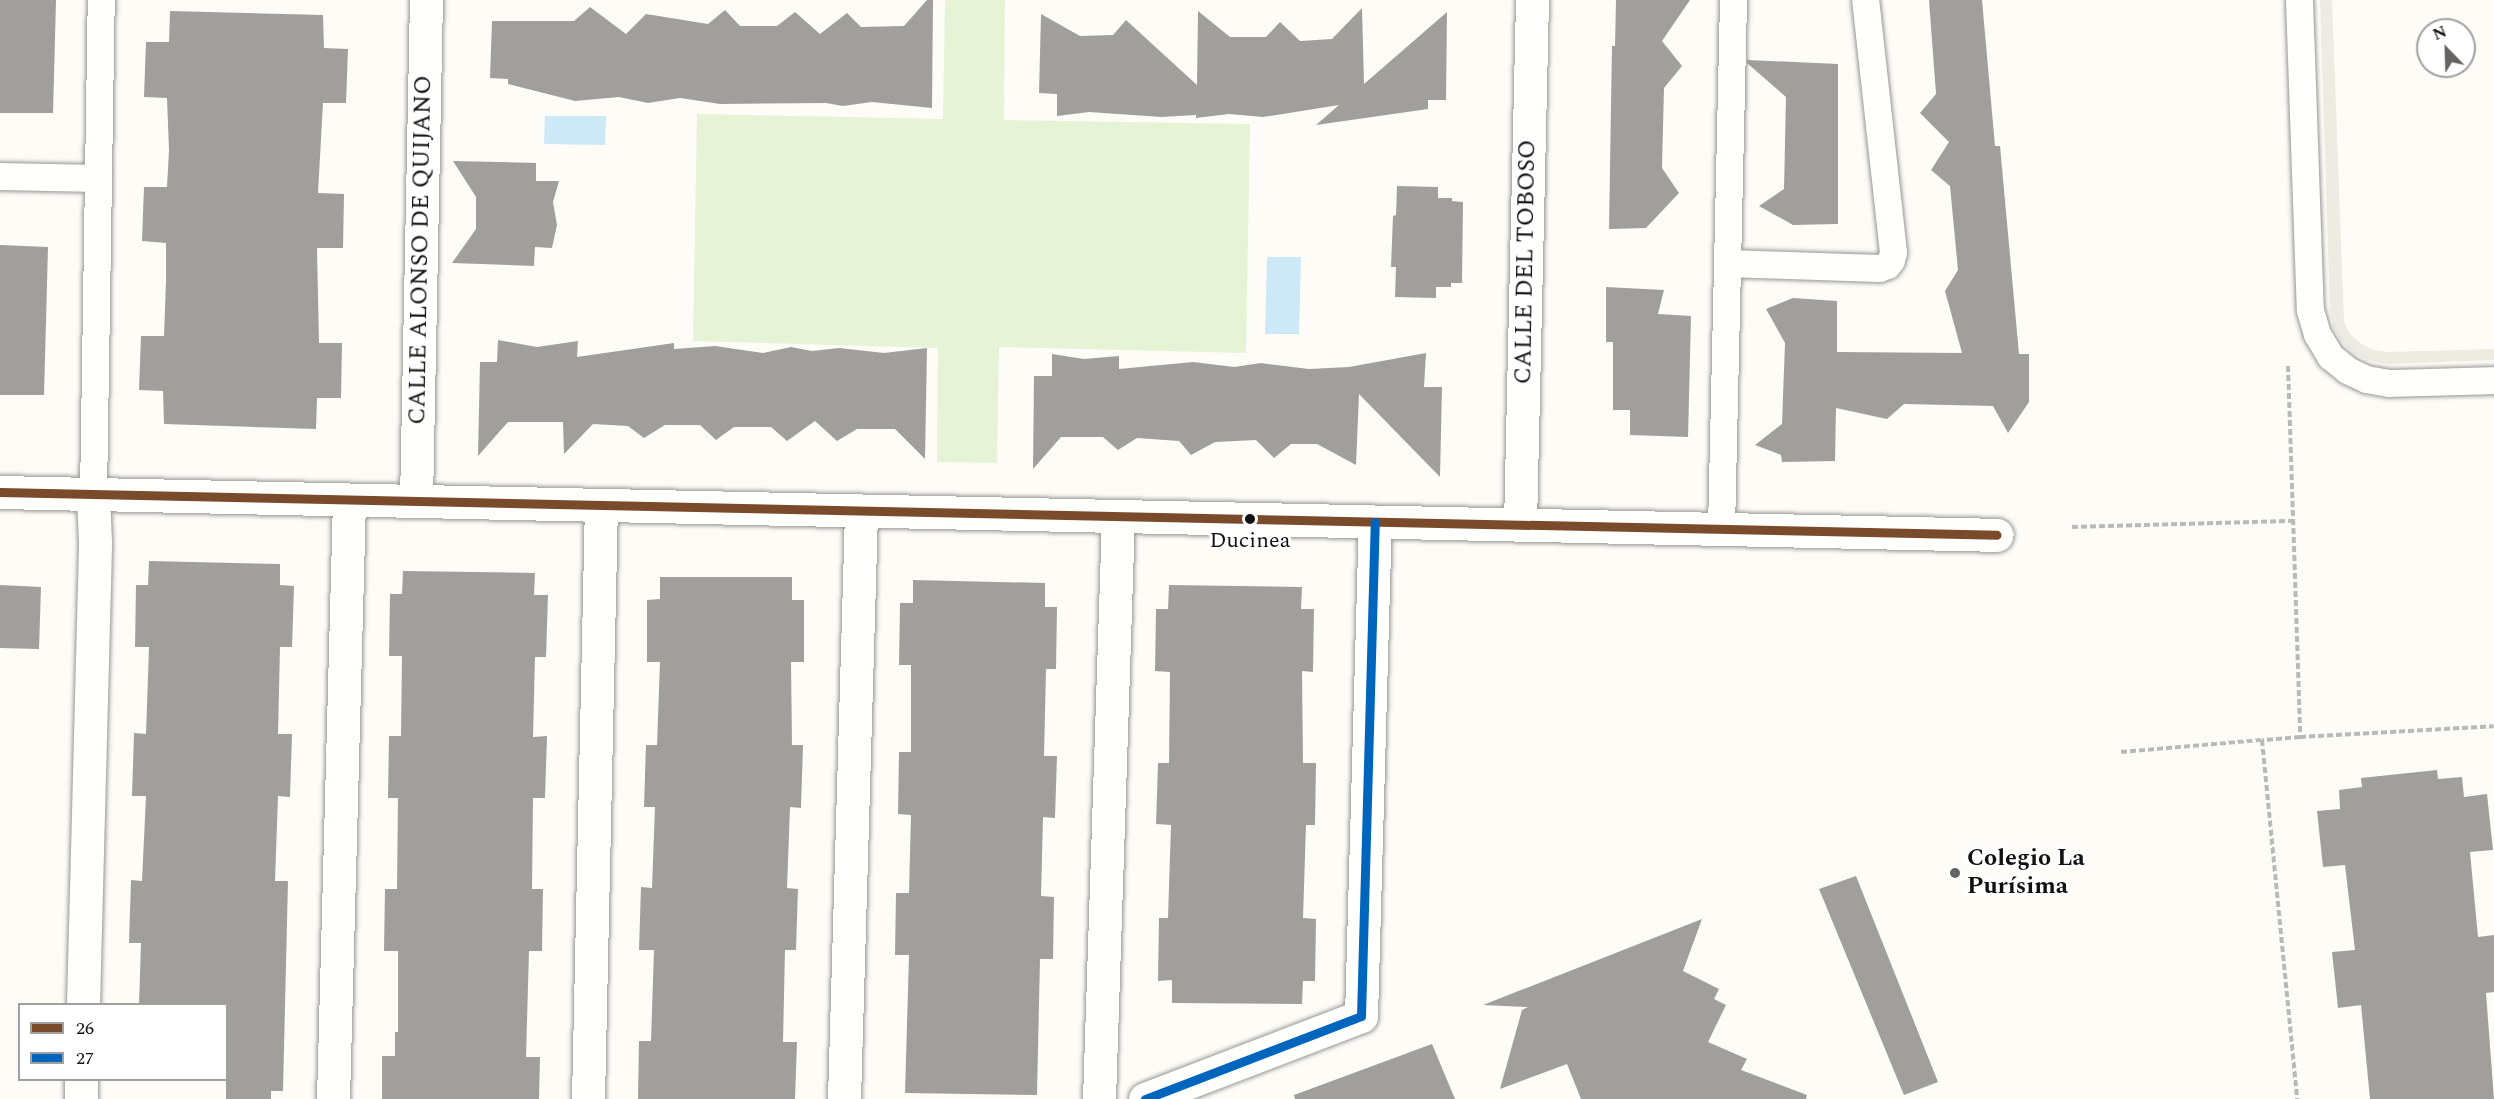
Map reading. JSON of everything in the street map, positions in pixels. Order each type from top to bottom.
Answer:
[{"type":"street","name":"CALLE ALONSO DE QUIJANO","points":[[416,501],[426,0]]},
{"type":"street","name":"CALLE DEL TOBOSO","points":[[1520,525],[1532,0]]},
{"type":"street","points":[[0,492],[1997,535]]},
{"type":"street","points":[[83,1003],[95,542],[93,494]]},
{"type":"street","points":[[333,1099],[349,500]]},
{"type":"street","points":[[588,1099],[602,505]]},
{"type":"street","points":[[844,1099],[861,511]]},
{"type":"street","points":[[1099,1099],[1118,516]]},
{"type":"street","points":[[1145,1099],[1361,1016],[1375,522]]},
{"type":"street","points":[[81,1081],[81,1099]]},
{"type":"lane","points":[[93,494],[101,0]]},
{"type":"lane","points":[[1721,529],[1733,0]]},
{"type":"lane","points":[[1727,263],[1879,268],[1887,266],[1892,260],[1893,252],[1865,0]]},
{"type":"lane","points":[[2299,0],[2310,310],[2317,334],[2330,356],[2347,370],[2366,379],[2389,383],[2494,380]]},
{"type":"lane","points":[[0,176],[98,178]]},
{"type":"path","points":[[2288,362],[2300,737]]},
{"type":"path","points":[[2072,527],[2293,520]]},
{"type":"path","points":[[2121,752],[2300,737],[2494,726]]},
{"type":"path","points":[[2262,740],[2297,1099]]},
{"type":"green space","points":[[945,0],[1005,0],[1004,120],[1250,124],[1246,353],[999,347],[997,463],[937,462],[938,348],[693,341],[697,114],[943,119]]},
{"type":"shaded area","points":[[2320,0],[2332,0],[2344,322],[2350,334],[2361,344],[2374,350],[2388,352],[2494,349],[2494,360],[2387,364],[2371,361],[2355,354],[2342,342],[2333,326],[2330,309]]},
{"type":"water","points":[[545,116],[606,116],[605,145],[544,144]]},
{"type":"water","points":[[1267,257],[1301,257],[1299,334],[1265,334]]},
{"type":"building","points":[[0,0],[56,0],[53,113],[0,113]]},
{"type":"building","points":[[927,0],[933,0],[932,108],[872,102],[843,106],[826,103],[720,104],[680,98],[648,103],[619,97],[575,101],[508,84],[508,79],[490,78],[492,21],[574,21],[590,7],[626,34],[646,14],[708,24],[725,10],[740,26],[777,26],[795,12],[820,34],[847,13],[861,27],[904,26]]},
{"type":"building","points":[[1616,0],[1690,0],[1662,41],[1682,66],[1664,88],[1662,168],[1679,193],[1646,228],[1609,229],[1612,46],[1615,46]]},
{"type":"building","points":[[1929,0],[1982,0],[1995,146],[2000,146],[2019,354],[2029,354],[2029,402],[2008,433],[1993,406],[1904,404],[1887,419],[1836,408],[1835,461],[1782,462],[1781,455],[1755,445],[1782,424],[1785,343],[1766,309],[1793,298],[1837,301],[1837,352],[1962,353],[1945,291],[1958,270],[1950,186],[1931,170],[1949,142],[1920,113],[1936,94]]},
{"type":"building","points":[[1362,8],[1364,84],[1447,12],[1446,100],[1428,100],[1428,109],[1316,125],[1339,105],[1263,117],[1229,114],[1196,118],[1196,115],[1161,117],[1089,112],[1057,116],[1057,94],[1039,93],[1041,14],[1080,36],[1113,35],[1126,20],[1197,85],[1198,11],[1230,37],[1266,37],[1280,22],[1300,41],[1332,39]]},
{"type":"building","points":[[170,11],[323,15],[324,48],[348,49],[346,103],[323,103],[318,193],[344,194],[343,248],[317,248],[319,343],[342,343],[341,398],[317,398],[316,429],[164,424],[163,391],[139,390],[141,336],[164,336],[166,281],[166,243],[142,241],[144,187],[167,187],[169,150],[167,98],[144,97],[146,42],[169,42]]},
{"type":"building","points":[[1747,60],[1838,64],[1838,224],[1793,225],[1759,206],[1784,189],[1786,97],[1747,63]]},
{"type":"building","points":[[453,161],[536,163],[536,181],[559,181],[553,202],[557,225],[552,248],[535,247],[534,266],[452,263],[476,229],[476,197]]},
{"type":"building","points":[[1397,186],[1438,187],[1438,198],[1452,198],[1452,201],[1463,202],[1462,283],[1451,283],[1451,287],[1436,287],[1436,298],[1395,297],[1396,267],[1391,267]]},
{"type":"building","points":[[0,245],[48,247],[44,395],[0,395]]},
{"type":"building","points":[[1606,287],[1664,290],[1658,314],[1691,316],[1688,437],[1630,435],[1630,410],[1613,410],[1613,342],[1606,342]]},
{"type":"building","points":[[498,340],[537,347],[578,341],[577,357],[674,343],[674,349],[715,346],[763,353],[791,347],[812,351],[839,348],[884,353],[927,348],[925,459],[895,429],[857,429],[837,441],[815,421],[787,441],[771,427],[734,427],[716,440],[700,425],[665,425],[644,438],[628,426],[593,424],[564,454],[563,422],[508,422],[478,456],[480,362],[497,362]]},
{"type":"building","points":[[1426,353],[1424,387],[1442,387],[1440,477],[1359,394],[1356,465],[1317,444],[1291,444],[1274,458],[1256,440],[1215,442],[1191,455],[1179,441],[1137,438],[1118,450],[1103,437],[1061,437],[1033,469],[1034,376],[1052,376],[1052,354],[1084,359],[1119,356],[1119,369],[1193,362],[1234,367],[1261,363],[1309,369],[1349,367]]},
{"type":"building","points":[[149,561],[280,564],[280,585],[294,586],[292,647],[280,647],[278,734],[292,734],[290,797],[278,796],[275,881],[288,881],[283,1091],[271,1091],[271,1099],[226,1099],[228,1003],[139,1003],[141,943],[129,943],[131,880],[142,881],[146,796],[132,796],[134,733],[146,734],[149,647],[135,647],[136,585],[148,585]]},
{"type":"building","points":[[403,571],[535,573],[534,595],[548,595],[546,657],[535,657],[533,737],[547,736],[545,798],[533,798],[532,889],[543,889],[542,951],[529,951],[526,1057],[540,1057],[539,1099],[382,1099],[382,1056],[395,1056],[395,1032],[398,1032],[398,951],[384,951],[385,889],[397,889],[398,798],[388,798],[389,736],[401,736],[402,656],[389,656],[390,594],[402,594]]},
{"type":"building","points":[[660,577],[792,577],[792,600],[804,600],[804,662],[791,662],[792,745],[803,745],[801,808],[790,807],[787,888],[798,889],[796,950],[785,950],[783,1042],[797,1042],[795,1099],[638,1099],[639,1041],[651,1041],[654,950],[639,950],[641,887],[652,888],[655,807],[644,807],[646,745],[657,745],[660,662],[647,662],[647,600],[660,599]]},
{"type":"building","points":[[913,580],[1045,583],[1045,607],[1057,607],[1056,669],[1046,669],[1044,756],[1057,756],[1055,818],[1043,817],[1041,896],[1054,897],[1053,959],[1040,959],[1037,1095],[905,1093],[909,955],[895,955],[896,893],[909,893],[911,815],[898,814],[899,752],[911,752],[911,665],[899,665],[900,603],[913,603]]},
{"type":"building","points":[[0,585],[41,587],[39,649],[0,648]]},
{"type":"building","points":[[1169,585],[1302,587],[1301,609],[1314,609],[1313,672],[1302,671],[1303,763],[1316,763],[1315,825],[1306,825],[1303,918],[1316,919],[1315,981],[1303,981],[1302,1004],[1172,1003],[1172,980],[1158,981],[1159,918],[1168,918],[1171,825],[1156,824],[1158,763],[1169,763],[1170,672],[1155,671],[1156,609],[1168,609]]},
{"type":"building","points":[[2437,770],[2438,779],[2462,777],[2464,797],[2487,794],[2493,850],[2470,852],[2478,937],[2494,935],[2494,992],[2486,993],[2494,1099],[2370,1099],[2361,1005],[2338,1008],[2332,952],[2355,950],[2345,865],[2323,867],[2317,811],[2340,809],[2339,790],[2362,787],[2361,778]]},
{"type":"building","points":[[1856,876],[1938,1082],[1904,1095],[1819,889]]},
{"type":"building","points":[[1702,919],[1683,971],[1719,989],[1714,999],[1726,1005],[1708,1042],[1747,1059],[1741,1070],[1807,1095],[1806,1099],[1581,1099],[1567,1064],[1500,1089],[1522,1010],[1528,1007],[1483,1005]]},
{"type":"building","points":[[1432,1044],[1455,1099],[1295,1099],[1294,1095]]},
{"type":"transit line","name":"26","points":[[0,492],[1997,535]]},
{"type":"transit line","name":"27","points":[[1145,1099],[1361,1016],[1375,522]]},
{"type":"place","name":"Ducinea","points":[[1250,519]]},
{"type":"place","name":"Colegio La Purísima","points":[[1955,873]]}]
